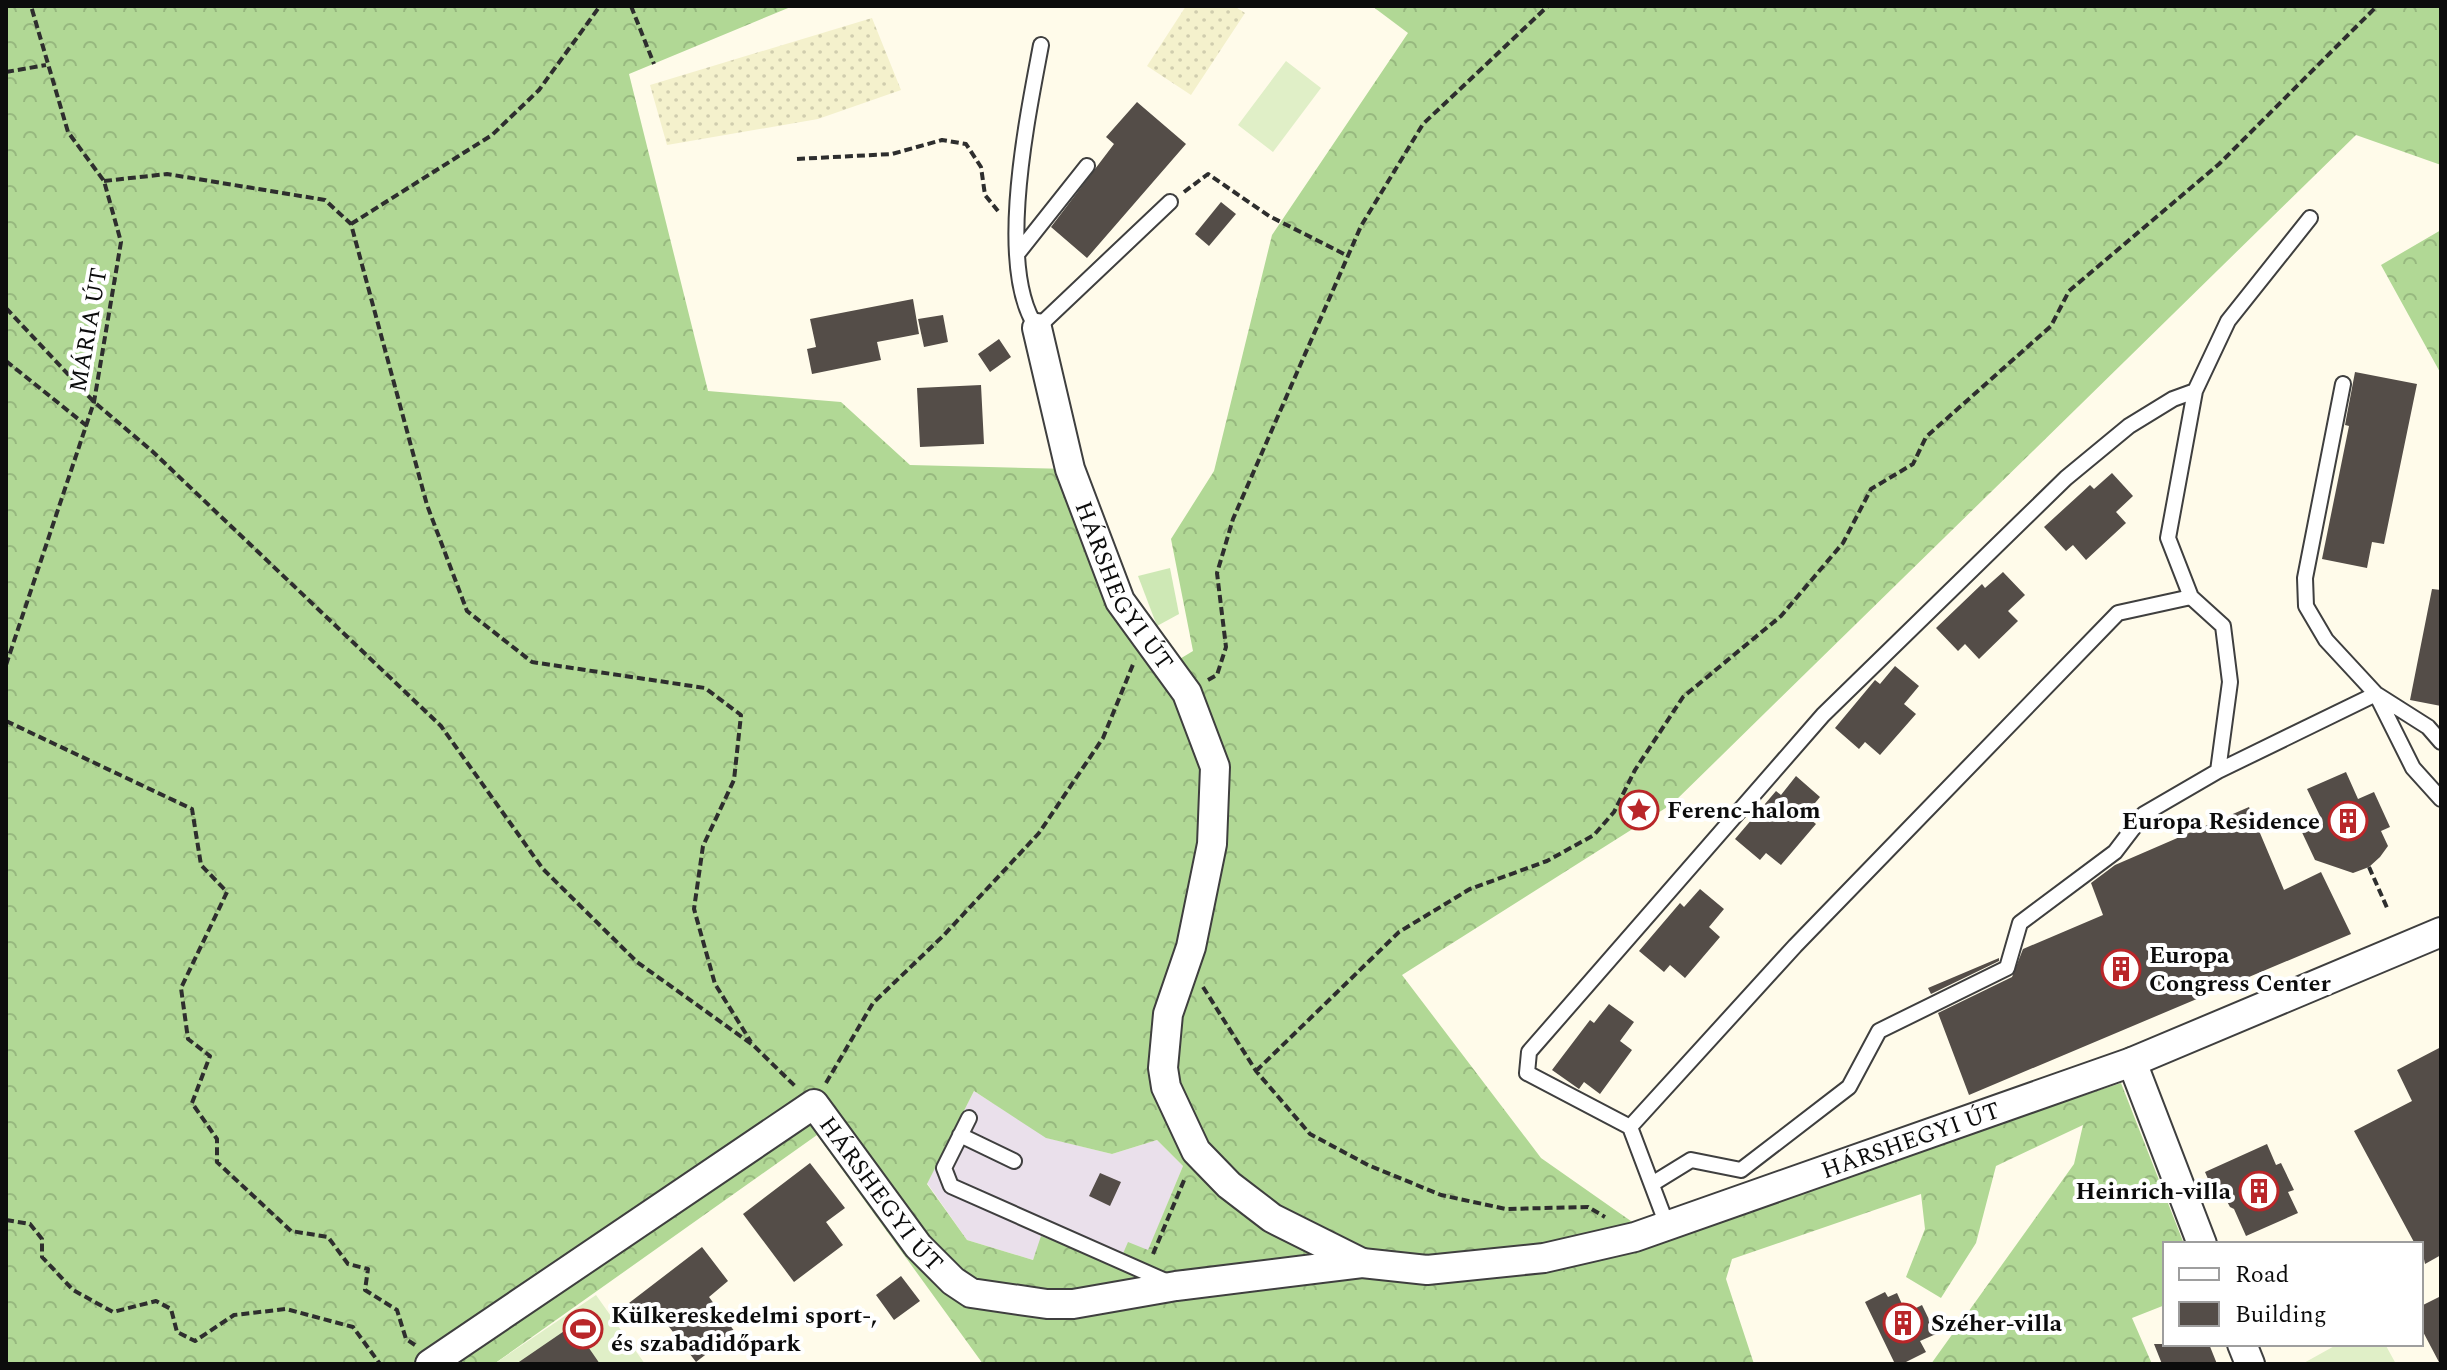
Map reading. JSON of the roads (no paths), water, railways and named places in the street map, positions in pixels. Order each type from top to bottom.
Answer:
[{"type":"street","name":"HÁRSHEGYI ÚT","points":[[1037,328],[1070,469],[1120,601],[1187,693],[1215,767],[1212,844],[1191,947],[1168,1014],[1163,1068],[1178,1120],[1196,1151],[1229,1185],[1272,1218],[1362,1263]]},
{"type":"street","name":"HÁRSHEGYI ÚT","points":[[434,1361],[814,1104],[918,1246],[953,1281],[971,1293],[1047,1304],[1073,1304],[1176,1286],[1362,1263],[1427,1270],[1544,1258],[1635,1237],[2132,1062],[2441,932]]},
{"type":"street","points":[[2132,1062],[2201,1242]]},
{"type":"lane","points":[[1041,45],[1027,119],[1017,223],[1027,313],[1037,328],[1170,202]]},
{"type":"lane","points":[[1018,253],[1087,166]]},
{"type":"lane","points":[[2218,771],[2230,682],[2223,626],[2191,597],[2168,538],[2195,391],[2228,321],[2310,218]]},
{"type":"lane","points":[[2343,384],[2305,578],[2306,606],[2326,640],[2376,694],[2428,727],[2441,742]]},
{"type":"lane","points":[[1667,1225],[1630,1127],[1527,1073],[1529,1052],[1823,715],[2066,478],[2129,426],[2173,399],[2195,391]]},
{"type":"lane","points":[[1630,1127],[1795,946],[2118,613],[2191,597]]},
{"type":"lane","points":[[1652,1184],[1691,1160],[1741,1170],[1849,1087],[1879,1031],[2007,968],[2020,923],[2115,852],[2144,814],[2218,771],[2376,694]]},
{"type":"lane","points":[[2376,694],[2413,768],[2441,799]]},
{"type":"lane","points":[[969,1118],[944,1168],[951,1186],[1176,1286]]},
{"type":"lane","points":[[960,1135],[1014,1161]]},
{"type":"place","name":"Ferenc-halom","points":[[1639,810]]},
{"type":"place","name":"Europa Residence","points":[[2348,821]]},
{"type":"place","name":"Europa Congress Center","points":[[2121,969]]},
{"type":"place","name":"Heinrich-villa","points":[[2259,1191]]},
{"type":"place","name":"Széher-villa","points":[[1903,1323]]},
{"type":"place","name":"Külkereskedelmi sport-, és szabadidőpark","points":[[583,1329]]}]
